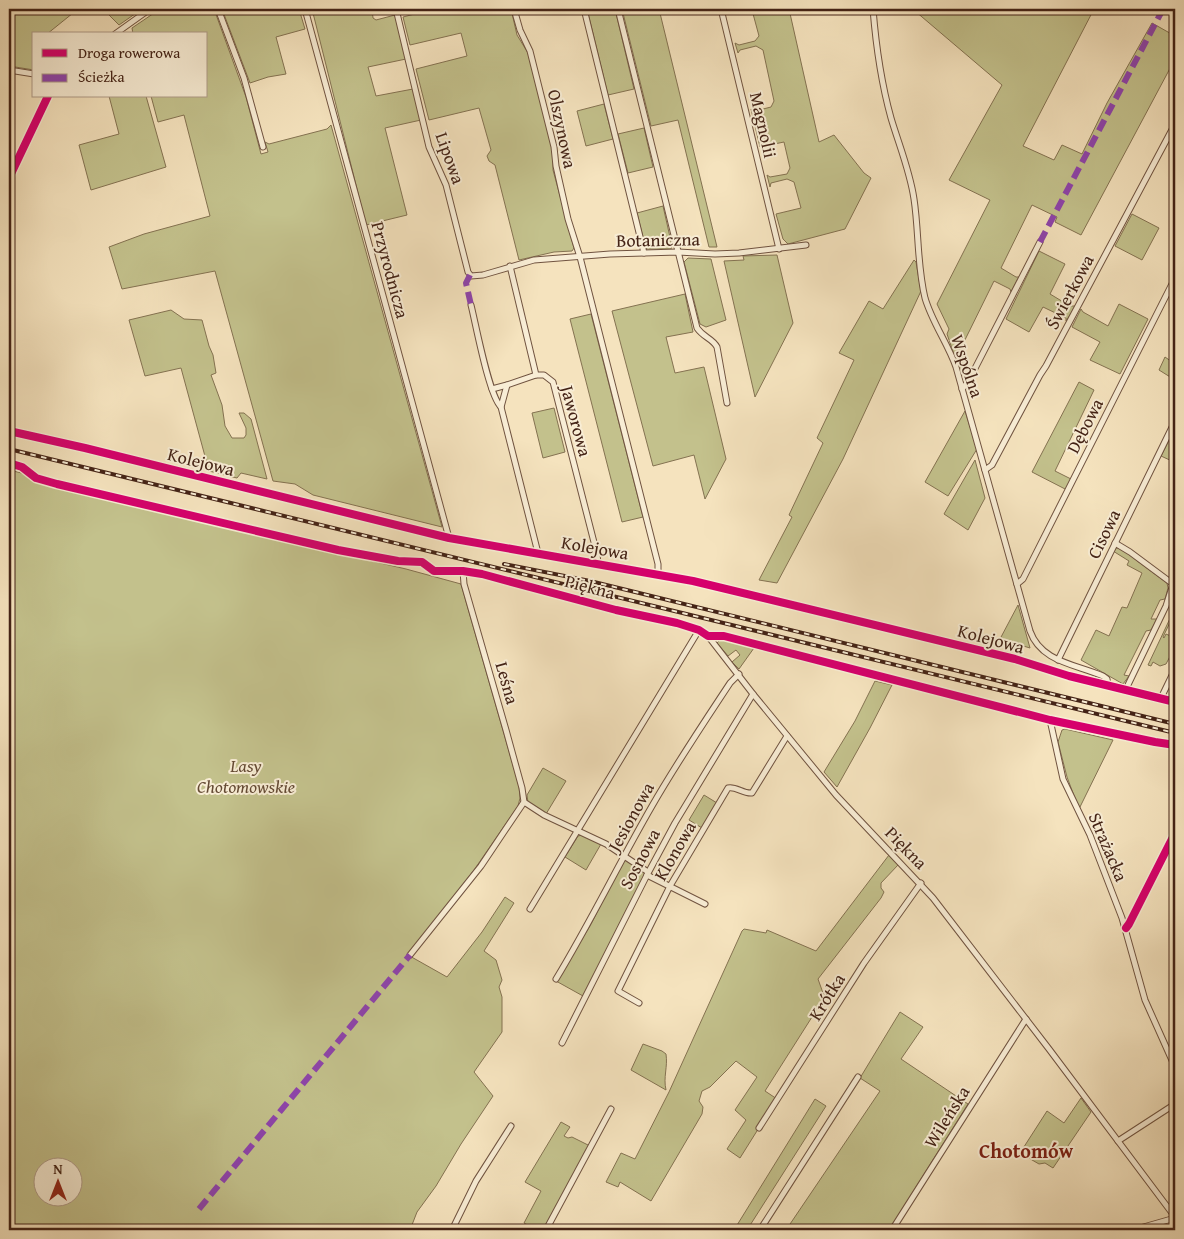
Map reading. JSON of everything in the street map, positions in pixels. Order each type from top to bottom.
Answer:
[{"type":"street","points":[[117,32],[150,9]]},
{"type":"street","points":[[218,9],[244,78],[263,147]]},
{"type":"street","name":"Przyrodnicza","points":[[305,9],[448,538]]},
{"type":"street","name":"Lipowa","points":[[396,9],[429,147],[446,185],[468,272],[474,276],[510,266]]},
{"type":"street","name":"Olszynowa","points":[[514,9],[520,30],[530,51],[554,147],[556,166],[568,219],[580,257],[658,564],[658,573]]},
{"type":"street","points":[[584,9],[644,253]]},
{"type":"street","points":[[618,9],[697,328],[704,336],[715,343],[717,347],[727,403]]},
{"type":"street","name":"Magnolii","points":[[721,9],[779,249]]},
{"type":"street","name":"Wspólna","points":[[873,9],[883,84],[891,118],[907,167],[914,199],[920,276],[926,299],[951,353],[1033,641],[1043,652],[1058,660],[1103,676],[1107,679],[1108,686]]},
{"type":"street","points":[[9,70],[32,74]]},
{"type":"street","points":[[9,178],[47,98]]},
{"type":"street","name":"Świerkowa","points":[[985,470],[992,465],[1175,124]]},
{"type":"street","points":[[962,389],[968,382],[1040,242]]},
{"type":"street","name":"Botaniczna","points":[[510,266],[534,260],[644,253],[715,254],[806,245]]},
{"type":"street","name":"Jaworowa","points":[[510,266],[536,375],[544,375],[553,382],[598,564]]},
{"type":"street","name":"Dębowa","points":[[1016,584],[1023,579],[1175,278]]},
{"type":"street","points":[[471,305],[492,389],[496,402],[501,407]]},
{"type":"street","points":[[492,389],[536,375]]},
{"type":"street","points":[[507,385],[501,407],[538,553]]},
{"type":"street","name":"Cisowa","points":[[1058,660],[1175,421]]},
{"type":"street","name":"Kolejowa","points":[[9,431],[448,538],[658,573],[998,655],[1108,686],[1175,702]]},
{"type":"street","points":[[1115,543],[1130,552],[1173,587]]},
{"type":"street","name":"Piękna","points":[[463,571],[482,574],[699,630],[708,636],[836,795],[921,883],[1026,1019],[1175,1218]]},
{"type":"street","name":"Leśna","points":[[463,571],[464,584],[522,788],[524,802]]},
{"type":"street","points":[[1126,689],[1166,606],[1175,578]]},
{"type":"street","points":[[530,909],[699,630]]},
{"type":"street","points":[[708,636],[724,636],[1050,720],[1175,745]]},
{"type":"street","points":[[1162,698],[1175,669]]},
{"type":"street","name":"Jesionowa","points":[[556,979],[591,921],[624,856],[686,749],[730,683],[739,674]]},
{"type":"street","name":"Sosnowa","points":[[562,1043],[675,823],[753,694]]},
{"type":"street","name":"Strażacka","points":[[1050,720],[1063,779],[1090,834],[1126,928],[1145,1000],[1175,1067]]},
{"type":"street","name":"Klonowa","points":[[639,1004],[618,990],[670,886],[728,788],[733,787],[744,792],[752,792],[787,736]]},
{"type":"street","points":[[410,955],[481,866],[524,802],[544,814],[606,844],[648,873],[705,904]]},
{"type":"street","points":[[1126,928],[1175,833]]},
{"type":"street","name":"Krótka","points":[[759,1128],[864,963],[921,883]]},
{"type":"street","name":"Wileńska","points":[[892,1230],[1026,1019]]},
{"type":"street","points":[[760,1230],[858,1077]]},
{"type":"street","points":[[1118,1141],[1175,1104]]},
{"type":"street","points":[[546,1230],[612,1109]]},
{"type":"street","points":[[452,1230],[476,1181],[511,1126]]},
{"type":"street","points":[[1133,1230],[1175,1218]]},
{"type":"green space","points":[[9,9],[39,9],[40,11],[43,9],[78,9],[49,32],[32,32],[32,70],[9,66]]},
{"type":"green space","points":[[103,9],[142,9],[119,25]]},
{"type":"green space","points":[[160,9],[214,9],[246,97],[261,154],[268,152],[265,142],[269,144],[327,129],[331,125],[442,527],[313,495],[295,484],[273,481],[215,271],[122,289],[109,247],[144,234],[210,216],[184,115],[158,122],[152,98],[208,98],[208,32],[133,32],[132,28]]},
{"type":"green space","points":[[222,9],[299,9],[305,29],[276,37],[286,74],[250,83]]},
{"type":"green space","points":[[312,9],[372,9],[373,18],[376,20],[395,15],[406,59],[368,67],[376,96],[413,89],[421,120],[385,128],[407,215],[366,225]]},
{"type":"green space","points":[[434,9],[511,9],[517,35],[528,53],[553,152],[553,170],[574,248],[572,251],[554,252],[519,260],[495,165],[489,161],[487,156],[491,150],[479,108],[429,120],[416,69],[467,56],[461,33],[410,45],[403,17]]},
{"type":"green space","points":[[587,9],[615,9],[634,89],[608,95]]},
{"type":"green space","points":[[622,9],[659,9],[717,247],[709,247],[678,120],[651,126]]},
{"type":"green space","points":[[789,9],[819,142],[834,135],[864,173],[871,178],[845,229],[788,244],[783,239],[776,214],[801,208],[794,182],[787,179],[771,183],[770,187],[767,175],[770,177],[787,174],[790,168],[784,142],[760,147],[751,109],[755,111],[771,107],[774,101],[763,50],[756,46],[740,50],[738,53],[735,43],[739,45],[755,41],[759,36],[752,10]]},
{"type":"green space","points":[[917,9],[1094,9],[1023,146],[1054,160],[1062,145],[1082,154],[1107,103],[1152,23],[1175,36],[1175,59],[1081,235],[1055,222],[1057,217],[1032,205],[1001,268],[1019,277],[1011,292],[1010,289],[994,281],[959,352],[966,372],[961,375],[947,334],[949,329],[937,304],[990,200],[949,180],[1002,85],[915,11]]},
{"type":"green space","points":[[110,98],[147,98],[166,167],[91,190],[79,145],[119,134]]},
{"type":"green space","points":[[604,104],[613,139],[586,146],[577,111]]},
{"type":"green space","points":[[644,128],[653,167],[628,173],[618,134]]},
{"type":"green space","points":[[663,206],[672,246],[671,249],[646,249],[637,213]]},
{"type":"green space","points":[[1132,214],[1159,228],[1142,260],[1115,246]]},
{"type":"green space","points":[[1039,251],[1065,264],[1050,294],[1070,306],[1076,306],[1066,321],[1066,318],[1043,307],[1029,332],[1006,319]]},
{"type":"green space","points":[[777,255],[793,323],[755,397],[724,261],[744,260],[743,256]]},
{"type":"green space","points":[[688,258],[711,259],[726,320],[706,327],[700,324],[684,262]]},
{"type":"green space","points":[[914,260],[916,262],[921,291],[843,459],[777,583],[759,580],[792,517],[789,515],[823,443],[817,438],[854,360],[839,353],[869,301],[883,309]]},
{"type":"green space","points":[[685,294],[693,332],[666,337],[675,373],[704,367],[726,459],[705,499],[694,455],[653,466],[612,311]]},
{"type":"green space","points":[[1119,304],[1148,319],[1120,374],[1090,360],[1100,342],[1072,327],[1081,309],[1108,326]]},
{"type":"green space","points":[[171,310],[184,319],[202,320],[213,355],[216,373],[211,375],[222,405],[225,426],[232,438],[244,438],[246,428],[239,413],[244,413],[251,419],[267,479],[241,473],[237,478],[209,471],[181,368],[145,376],[129,320]]},
{"type":"green space","points":[[591,314],[643,517],[622,522],[570,319]]},
{"type":"green space","points":[[1165,357],[1175,364],[1173,369],[1175,370],[1175,380],[1159,370]]},
{"type":"green space","points":[[1079,382],[1094,390],[1055,471],[1071,479],[1067,490],[1032,472]]},
{"type":"green space","points":[[554,408],[565,452],[543,458],[532,413]]},
{"type":"green space","points":[[965,411],[977,449],[948,496],[925,482]]},
{"type":"green space","points":[[1175,428],[1175,460],[1174,462],[1161,456]]},
{"type":"green space","points":[[975,460],[985,498],[968,530],[944,514]]},
{"type":"green space","name":"Lasy Chotomowskie","points":[[9,470],[26,474],[29,479],[55,487],[406,569],[461,584],[519,786],[520,798],[518,806],[474,870],[408,955],[447,977],[482,932],[505,897],[514,903],[484,951],[496,960],[502,980],[499,987],[502,997],[502,1032],[474,1072],[493,1096],[436,1186],[417,1212],[410,1230],[9,1230]]},
{"type":"green space","points":[[1115,548],[1119,548],[1136,558],[1136,560],[1167,583],[1168,588],[1165,599],[1160,600],[1151,619],[1157,619],[1151,630],[1146,631],[1124,675],[1129,676],[1123,684],[1081,660],[1096,630],[1109,636],[1122,607],[1127,608],[1142,573],[1127,565],[1129,561],[1113,551]]},
{"type":"green space","points":[[1018,605],[1030,648],[1000,639]]},
{"type":"green space","points":[[1175,608],[1175,612],[1163,637],[1166,634],[1175,638],[1175,647],[1166,664],[1160,666],[1153,662],[1151,666],[1148,665]]},
{"type":"green space","points":[[722,638],[754,648],[739,669],[732,662],[740,655],[736,650],[728,656],[717,643]]},
{"type":"green space","points":[[875,681],[892,685],[837,787],[824,772],[855,721]]},
{"type":"green space","points":[[1065,729],[1113,740],[1079,809],[1067,777],[1058,742],[1062,730]]},
{"type":"green space","points":[[543,768],[566,781],[546,814],[528,803],[527,795]]},
{"type":"green space","points":[[704,795],[717,803],[702,828],[689,820]]},
{"type":"green space","points":[[582,835],[601,844],[586,870],[565,857],[578,836]]},
{"type":"green space","points":[[889,855],[898,865],[881,883],[881,888],[884,892],[881,898],[818,979],[823,993],[826,995],[765,1091],[777,1099],[740,1158],[727,1149],[746,1120],[735,1110],[757,1077],[736,1061],[710,1087],[702,1091],[699,1101],[703,1107],[702,1114],[651,1201],[620,1182],[618,1187],[606,1182],[621,1153],[635,1159],[669,1092],[742,931],[744,929],[766,933],[767,930],[816,951]]},
{"type":"green space","points":[[626,860],[646,872],[583,996],[556,981],[590,926],[623,861]]},
{"type":"green space","points":[[900,1012],[923,1027],[901,1059],[968,1104],[889,1230],[786,1230],[880,1091],[860,1078]]},
{"type":"green space","points":[[643,1044],[666,1054],[666,1090],[631,1070]]},
{"type":"green space","points":[[1081,1098],[1091,1112],[1053,1168],[1045,1163],[1039,1164],[1020,1153],[1047,1111],[1064,1123]]},
{"type":"green space","points":[[815,1099],[826,1106],[747,1230],[734,1230]]},
{"type":"green space","points":[[561,1122],[570,1127],[564,1136],[572,1137],[590,1146],[543,1230],[537,1230],[524,1223],[541,1191],[525,1182]]},
{"type":"railway","points":[[9,449],[1175,733]]},
{"type":"railway","points":[[504,564],[590,581],[1175,724]]},
{"type":"marked path","points":[[1040,242],[1163,9]]},
{"type":"marked path","points":[[470,275],[466,283],[471,305]]},
{"type":"marked path","points":[[199,1209],[410,955]]},
{"type":"cycle path","points":[[9,178],[47,98]]},
{"type":"cycle path","points":[[9,431],[449,538],[693,581],[1015,659],[1069,676],[1175,702]]},
{"type":"cycle path","points":[[9,463],[22,467],[36,478],[57,484],[338,550],[398,561],[422,562],[434,571],[463,571],[482,574],[616,610],[677,623],[699,630],[708,636],[724,636],[1050,720],[1175,745]]},
{"type":"cycle path","points":[[1126,928],[1175,833]]},
{"type":"district","name":"Chotomów","points":[[1026,1151]]}]
